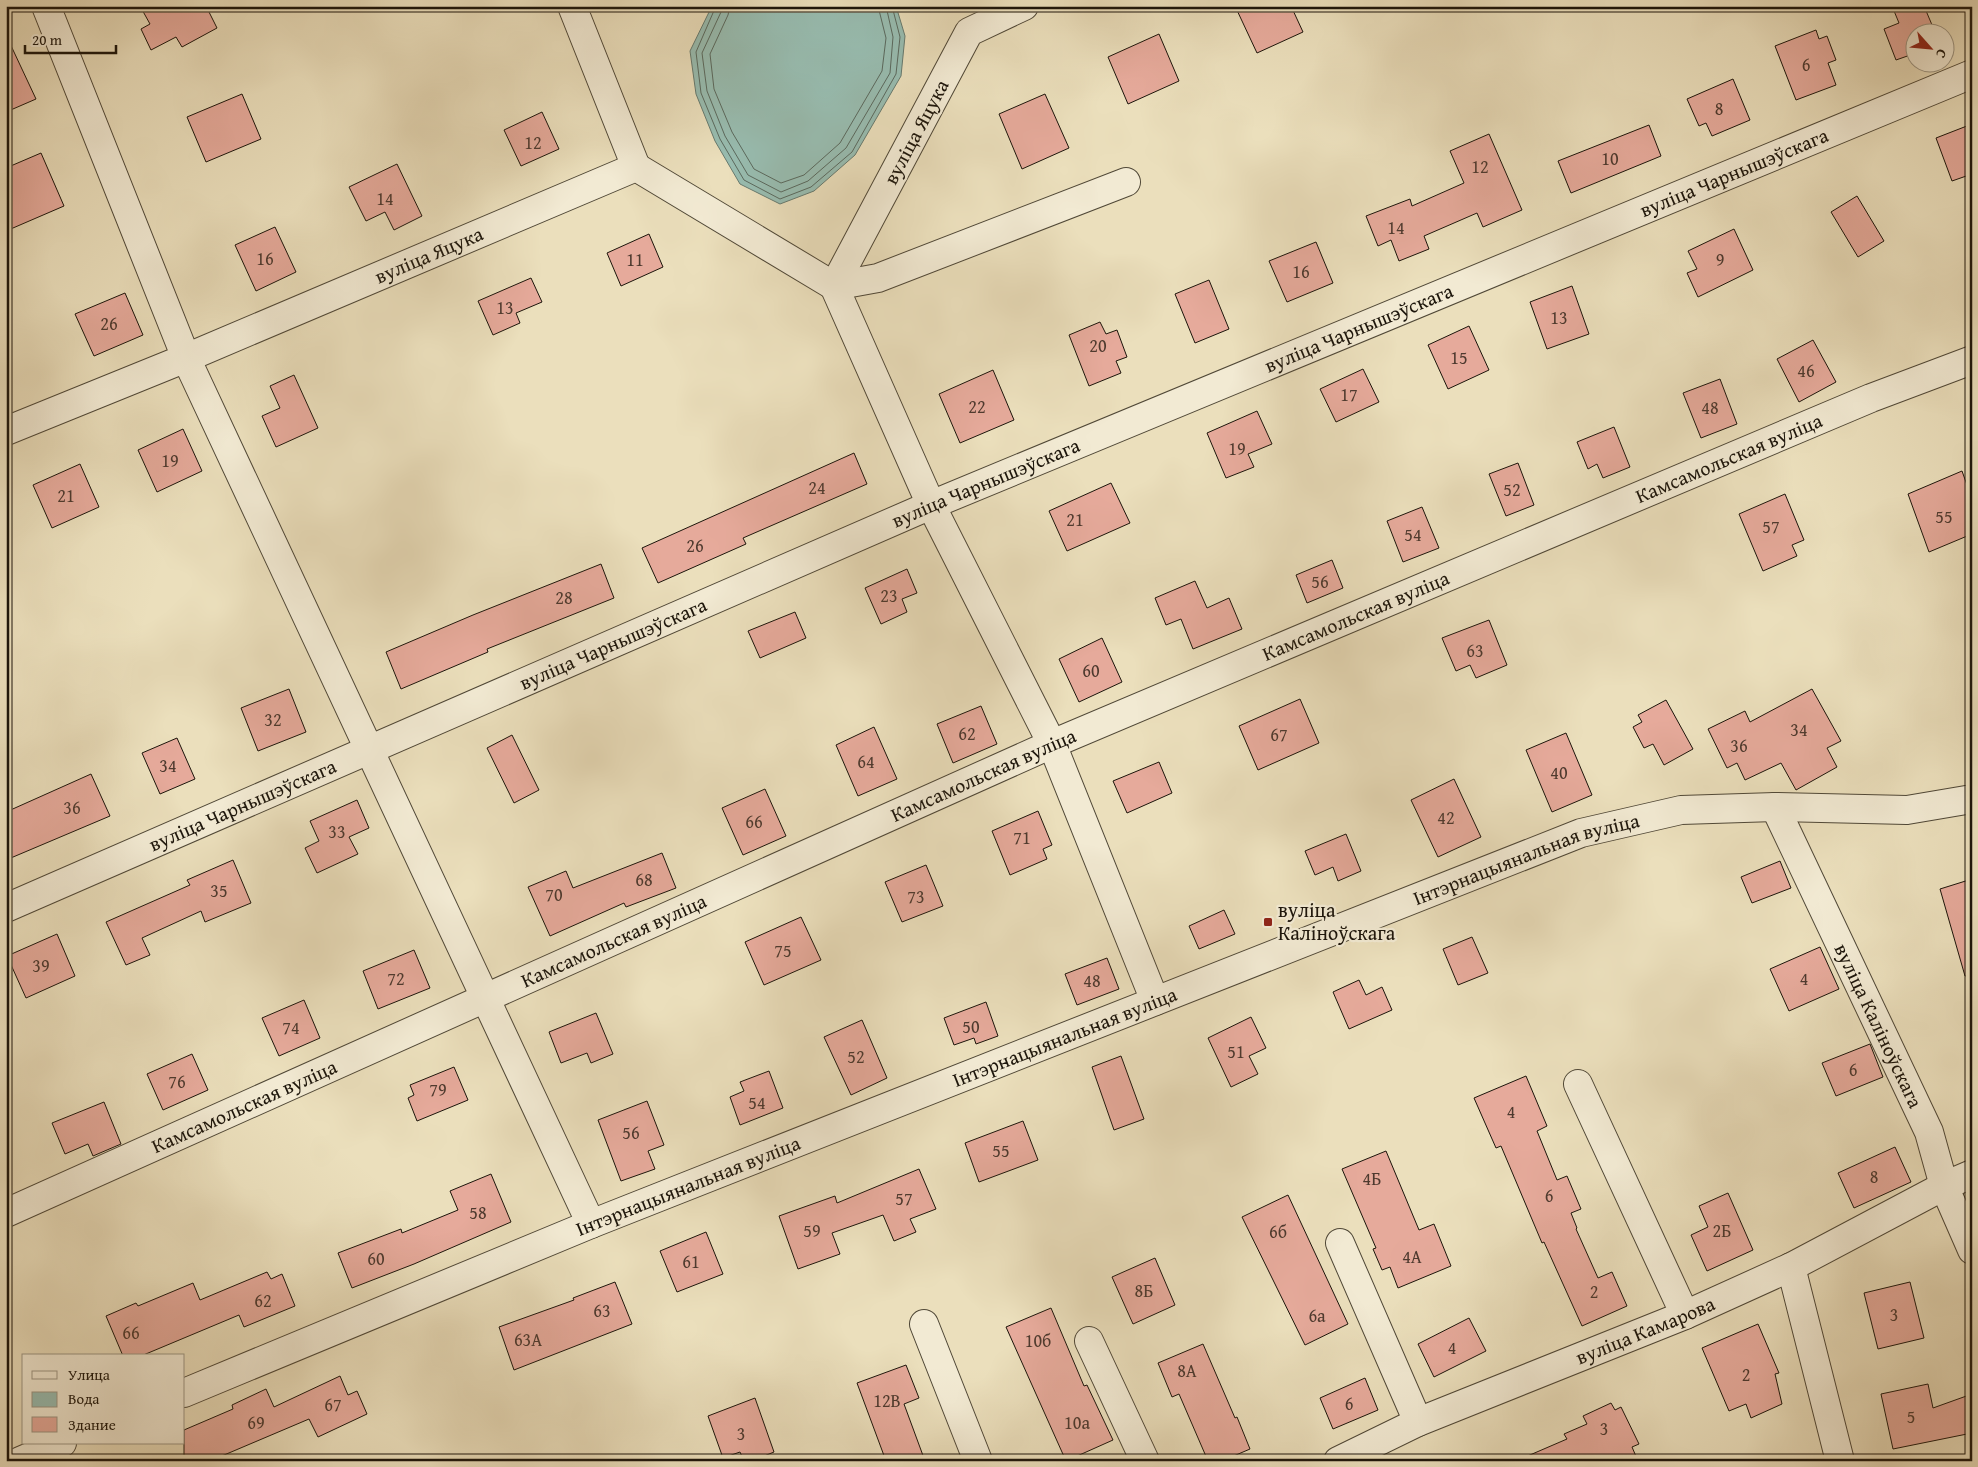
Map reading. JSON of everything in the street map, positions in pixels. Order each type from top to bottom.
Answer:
[{"type":"street","points":[[46,6],[186,358],[591,1224]]},
{"type":"street","points":[[572,6],[636,167],[834,286],[931,505],[1052,744],[1155,1001]]},
{"type":"street","name":"вуліца Яцука","points":[[834,286],[969,32],[1024,6]]},
{"type":"street","name":"вуліца Чарнышэўскага","points":[[6,908],[931,505],[1972,74]]},
{"type":"street","name":"вуліца Яцука","points":[[6,432],[186,358],[636,167]]},
{"type":"street","points":[[834,286],[878,278],[1126,182]]},
{"type":"street","name":"Камсамольская вуліца","points":[[6,1213],[485,1000],[1052,744],[1871,398],[1972,360]]},
{"type":"street","name":"Інтэрнацыянальная вуліца","points":[[185,1393],[591,1224],[1581,833],[1681,810],[1775,807],[1907,810],[1972,799]]},
{"type":"street","name":"вуліца Каліноўскага","points":[[1775,807],[1929,1132],[1944,1186],[1972,1250]]},
{"type":"street","points":[[1578,1084],[1686,1315]]},
{"type":"street","name":"вуліца Камарова","points":[[1338,1461],[1418,1422],[1686,1315],[1791,1267],[1944,1186],[1972,1174]]},
{"type":"street","points":[[1340,1242],[1418,1422]]},
{"type":"street","points":[[1791,1267],[1840,1461]]},
{"type":"street","points":[[924,1324],[978,1461]]},
{"type":"street","points":[[1090,1341],[1145,1461]]},
{"type":"street","points":[[20,1461],[60,1444]]},
{"type":"water","points":[[712,6],[896,6],[905,36],[901,76],[855,155],[814,191],[780,204],[740,184],[715,141],[696,94],[690,51]]},
{"type":"building","points":[[140,6],[206,6],[217,28],[182,47],[176,37],[151,50],[141,29],[150,24]]},
{"type":"building","points":[[1235,6],[1291,6],[1303,32],[1257,53]]},
{"type":"building","points":[[1892,6],[1924,6],[1931,22],[1906,22],[1906,56],[1896,60],[1884,29],[1899,23]]},
{"type":"building","points":[[1816,30],[1819,39],[1827,36],[1836,60],[1828,63],[1836,85],[1796,100],[1775,46]]},
{"type":"building","points":[[1159,34],[1179,81],[1128,104],[1108,57]]},
{"type":"building","points":[[6,35],[36,99],[6,112]]},
{"type":"building","points":[[1733,79],[1750,120],[1712,136],[1706,123],[1699,126],[1687,99]]},
{"type":"building","points":[[242,94],[261,139],[206,162],[187,117]]},
{"type":"building","points":[[1045,94],[1069,148],[1022,169],[999,114]]},
{"type":"building","points":[[542,112],[559,149],[521,166],[504,130]]},
{"type":"building","points":[[1972,124],[1972,174],[1952,181],[1936,138]]},
{"type":"building","points":[[1649,125],[1661,156],[1571,193],[1558,161]]},
{"type":"building","points":[[1489,134],[1522,210],[1483,227],[1477,213],[1424,236],[1429,249],[1399,261],[1391,240],[1378,246],[1366,216],[1410,199],[1412,206],[1464,183],[1450,151]]},
{"type":"building","points":[[41,153],[64,206],[6,231],[6,168]]},
{"type":"building","points":[[397,164],[422,216],[394,230],[385,212],[366,221],[349,187]]},
{"type":"building","points":[[1857,196],[1884,241],[1858,257],[1831,212]]},
{"type":"building","points":[[275,227],[296,272],[256,291],[235,245]]},
{"type":"building","points":[[1734,229],[1753,270],[1698,297],[1687,273],[1697,269],[1688,251]]},
{"type":"building","points":[[649,234],[663,267],[621,286],[607,253]]},
{"type":"building","points":[[1316,242],[1333,283],[1287,302],[1269,261]]},
{"type":"building","points":[[531,278],[542,302],[516,313],[520,323],[493,335],[478,301]]},
{"type":"building","points":[[1209,280],[1229,329],[1195,343],[1175,294]]},
{"type":"building","points":[[1572,286],[1589,334],[1547,349],[1530,302]]},
{"type":"building","points":[[125,293],[143,335],[94,356],[75,314]]},
{"type":"building","points":[[1100,322],[1106,334],[1117,330],[1127,357],[1116,361],[1121,373],[1089,386],[1069,335]]},
{"type":"building","points":[[1469,326],[1489,370],[1448,389],[1428,345]]},
{"type":"building","points":[[1813,340],[1836,382],[1799,402],[1777,359]]},
{"type":"building","points":[[1363,369],[1379,402],[1336,422],[1320,389]]},
{"type":"building","points":[[993,370],[1014,420],[960,443],[939,394]]},
{"type":"building","points":[[294,375],[318,428],[276,447],[262,416],[280,408],[270,386]]},
{"type":"building","points":[[1720,379],[1737,424],[1701,438],[1683,393]]},
{"type":"building","points":[[1257,411],[1272,444],[1248,454],[1254,467],[1226,478],[1207,433]]},
{"type":"building","points":[[1614,427],[1630,467],[1603,478],[1597,464],[1588,469],[1577,442]]},
{"type":"building","points":[[183,429],[202,471],[157,492],[138,450]]},
{"type":"building","points":[[854,453],[867,484],[743,538],[746,544],[658,583],[642,548]]},
{"type":"building","points":[[1518,463],[1534,505],[1506,516],[1489,474]]},
{"type":"building","points":[[80,464],[99,507],[52,528],[33,485]]},
{"type":"building","points":[[1962,471],[1972,499],[1972,534],[1929,552],[1908,494]]},
{"type":"building","points":[[1111,483],[1130,523],[1067,551],[1049,511]]},
{"type":"building","points":[[1785,494],[1804,540],[1792,545],[1797,556],[1763,571],[1739,514]]},
{"type":"building","points":[[1422,507],[1439,548],[1403,562],[1387,521]]},
{"type":"building","points":[[1332,560],[1343,588],[1307,603],[1296,575]]},
{"type":"building","points":[[601,564],[614,598],[487,649],[488,652],[401,689],[386,652]]},
{"type":"building","points":[[907,569],[917,593],[902,599],[907,612],[881,624],[865,588]]},
{"type":"building","points":[[1195,581],[1207,608],[1229,598],[1242,629],[1193,649],[1181,619],[1166,625],[1155,598]]},
{"type":"building","points":[[795,612],[806,638],[760,658],[748,631]]},
{"type":"building","points":[[1489,620],[1507,665],[1476,678],[1470,665],[1456,671],[1442,638]]},
{"type":"building","points":[[1102,638],[1122,682],[1079,702],[1059,659]]},
{"type":"building","points":[[289,689],[306,732],[258,751],[241,708]]},
{"type":"building","points":[[1812,689],[1841,741],[1827,748],[1837,767],[1796,790],[1781,763],[1745,780],[1737,763],[1727,768],[1708,729],[1745,711],[1750,722]]},
{"type":"building","points":[[1300,699],[1319,743],[1258,770],[1239,726]]},
{"type":"building","points":[[1666,700],[1693,749],[1664,765],[1653,744],[1644,748],[1633,727],[1642,722],[1638,715]]},
{"type":"building","points":[[981,706],[997,744],[953,763],[937,724]]},
{"type":"building","points":[[874,727],[897,779],[858,796],[836,745]]},
{"type":"building","points":[[1566,733],[1592,795],[1552,812],[1526,750]]},
{"type":"building","points":[[512,735],[539,790],[514,803],[487,748]]},
{"type":"building","points":[[177,738],[195,779],[160,794],[142,753]]},
{"type":"building","points":[[1159,762],[1172,793],[1127,813],[1113,781]]},
{"type":"building","points":[[91,774],[110,816],[6,860],[6,812]]},
{"type":"building","points":[[1454,779],[1481,837],[1438,857],[1411,800]]},
{"type":"building","points":[[765,789],[786,836],[743,855],[722,808]]},
{"type":"building","points":[[357,800],[369,828],[349,837],[358,854],[317,873],[305,848],[319,841],[310,821]]},
{"type":"building","points":[[1038,811],[1052,845],[1043,849],[1047,859],[1010,875],[992,831]]},
{"type":"building","points":[[1346,834],[1361,871],[1338,881],[1333,867],[1315,875],[1305,851]]},
{"type":"building","points":[[662,853],[676,888],[626,907],[624,903],[550,936],[528,887],[566,871],[573,888]]},
{"type":"building","points":[[233,860],[251,903],[205,922],[201,911],[142,938],[150,955],[126,965],[106,922],[190,885],[187,880]]},
{"type":"building","points":[[1780,861],[1791,888],[1752,903],[1741,877]]},
{"type":"building","points":[[926,865],[943,906],[902,922],[885,882]]},
{"type":"building","points":[[1972,879],[1972,975],[1965,976],[1940,889]]},
{"type":"building","points":[[1224,910],[1235,934],[1199,949],[1189,926]]},
{"type":"building","points":[[801,917],[821,960],[764,985],[745,942]]},
{"type":"building","points":[[57,934],[75,976],[26,998],[7,956]]},
{"type":"building","points":[[1472,937],[1488,973],[1458,985],[1443,949]]},
{"type":"building","points":[[1820,947],[1839,989],[1789,1011],[1770,969]]},
{"type":"building","points":[[414,950],[430,988],[378,1009],[363,971]]},
{"type":"building","points":[[1107,958],[1119,989],[1077,1005],[1065,974]]},
{"type":"building","points":[[1359,980],[1366,995],[1382,987],[1392,1010],[1349,1029],[1333,992]]},
{"type":"building","points":[[304,1000],[320,1038],[279,1056],[262,1018]]},
{"type":"building","points":[[986,1002],[998,1036],[976,1044],[974,1038],[954,1045],[944,1018]]},
{"type":"building","points":[[596,1013],[613,1054],[591,1063],[587,1053],[561,1063],[549,1032]]},
{"type":"building","points":[[1251,1017],[1266,1048],[1249,1056],[1258,1074],[1231,1087],[1208,1038]]},
{"type":"building","points":[[862,1020],[887,1078],[851,1095],[824,1037]]},
{"type":"building","points":[[1870,1044],[1883,1077],[1836,1096],[1822,1063]]},
{"type":"building","points":[[192,1054],[208,1090],[163,1110],[147,1074]]},
{"type":"building","points":[[1121,1056],[1144,1119],[1114,1130],[1092,1067]]},
{"type":"building","points":[[454,1067],[468,1100],[417,1121],[408,1098],[414,1095],[410,1085]]},
{"type":"building","points":[[769,1071],[783,1108],[740,1125],[730,1097],[744,1091],[740,1082]]},
{"type":"building","points":[[1526,1076],[1547,1126],[1537,1131],[1557,1180],[1567,1176],[1581,1209],[1571,1213],[1576,1229],[1598,1278],[1612,1272],[1627,1306],[1582,1326],[1544,1242],[1542,1243],[1501,1146],[1496,1148],[1474,1098]]},
{"type":"building","points":[[647,1101],[664,1145],[648,1151],[655,1169],[621,1181],[598,1120]]},
{"type":"building","points":[[104,1102],[121,1144],[93,1156],[88,1144],[65,1154],[52,1123]]},
{"type":"building","points":[[1023,1121],[1038,1160],[979,1182],[965,1143]]},
{"type":"building","points":[[1895,1147],[1911,1182],[1854,1208],[1838,1173]]},
{"type":"building","points":[[1386,1151],[1419,1230],[1434,1224],[1451,1266],[1398,1288],[1390,1267],[1382,1270],[1373,1249],[1376,1248],[1342,1169]]},
{"type":"building","points":[[919,1169],[936,1209],[910,1219],[916,1232],[894,1241],[883,1215],[832,1233],[840,1254],[798,1269],[779,1216],[835,1196],[837,1203]]},
{"type":"building","points":[[491,1174],[511,1222],[414,1264],[352,1288],[338,1253],[401,1229],[402,1233],[458,1210],[450,1191]]},
{"type":"building","points":[[1728,1193],[1753,1250],[1707,1271],[1691,1235],[1708,1227],[1699,1206]]},
{"type":"building","points":[[1288,1195],[1348,1324],[1305,1345],[1242,1217]]},
{"type":"building","points":[[706,1232],[723,1274],[677,1292],[660,1251]]},
{"type":"building","points":[[1155,1258],[1175,1305],[1133,1324],[1112,1277]]},
{"type":"building","points":[[267,1272],[271,1279],[282,1274],[295,1306],[244,1327],[239,1315],[146,1354],[122,1354],[106,1316],[136,1303],[138,1306],[193,1283],[200,1300]]},
{"type":"building","points":[[615,1282],[632,1324],[514,1370],[499,1327],[574,1300],[573,1298]]},
{"type":"building","points":[[1910,1282],[1924,1338],[1878,1349],[1864,1293]]},
{"type":"building","points":[[1051,1308],[1084,1386],[1087,1385],[1113,1440],[1066,1461],[1006,1327]]},
{"type":"building","points":[[1469,1318],[1486,1351],[1434,1377],[1418,1344]]},
{"type":"building","points":[[1758,1324],[1779,1373],[1775,1374],[1782,1404],[1751,1418],[1746,1404],[1729,1411],[1702,1348]]},
{"type":"building","points":[[1203,1344],[1250,1449],[1222,1461],[1208,1461],[1179,1394],[1172,1397],[1158,1363]]},
{"type":"building","points":[[906,1365],[919,1398],[904,1404],[925,1461],[886,1461],[857,1383]]},
{"type":"building","points":[[340,1376],[348,1395],[357,1391],[367,1414],[318,1437],[309,1419],[210,1461],[184,1461],[185,1430],[233,1409],[232,1405],[266,1389],[274,1407]]},
{"type":"building","points":[[1365,1378],[1378,1410],[1333,1429],[1320,1398]]},
{"type":"building","points":[[1928,1384],[1933,1408],[1972,1394],[1972,1433],[1893,1449],[1881,1394]]},
{"type":"building","points":[[755,1398],[774,1452],[752,1461],[744,1461],[740,1452],[723,1458],[708,1416]]},
{"type":"building","points":[[1611,1403],[1615,1410],[1621,1407],[1639,1444],[1632,1447],[1638,1461],[1516,1461],[1567,1439],[1564,1434],[1587,1424],[1583,1416]]},
{"type":"place","name":"вуліца Каліноўскага","points":[[1268,922]]}]
